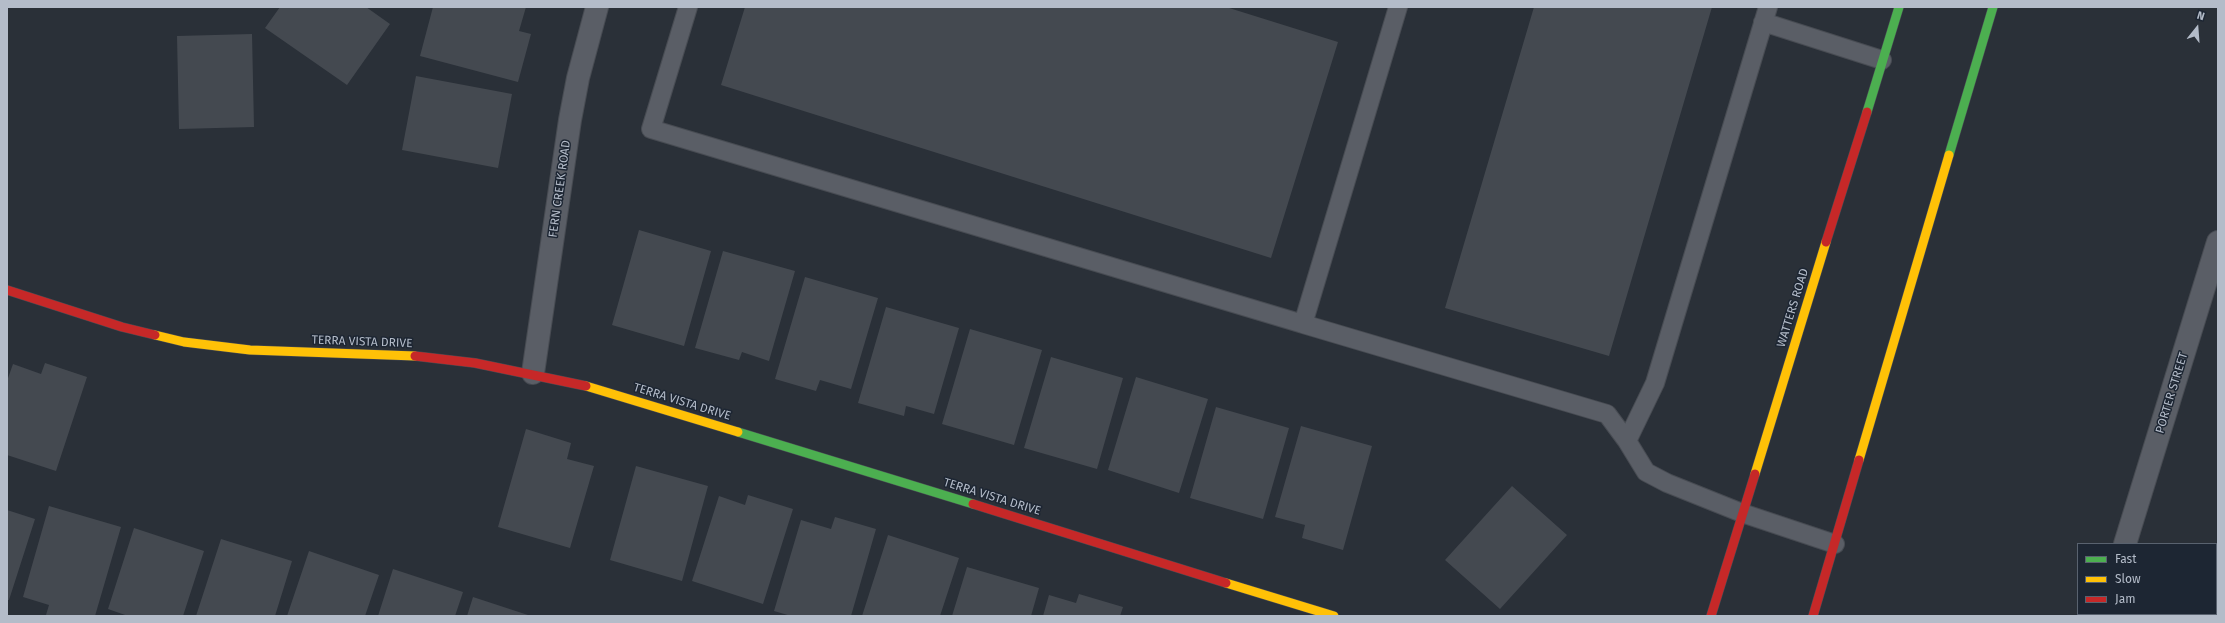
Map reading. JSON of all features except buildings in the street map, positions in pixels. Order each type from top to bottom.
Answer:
[{"type":"street","name":"FERN CREEK ROAD","points":[[533,373],[570,120],[580,71],[597,7]]},
{"type":"street","name":"WATTERS ROAD","points":[[1711,616],[1898,7]]},
{"type":"street","points":[[1813,616],[1993,7]]},
{"type":"street","name":"PORTER STREET","points":[[2125,543],[2218,242]]},
{"type":"street","name":"TERRA VISTA DRIVE","points":[[7,290],[122,327],[184,342],[250,350],[405,354],[533,373],[622,396],[1334,616]]},
{"type":"lane","points":[[688,7],[651,128],[1607,414],[1627,441],[1646,472],[1667,483],[1742,513],[1835,544]]},
{"type":"lane","points":[[1302,324],[1398,7]]},
{"type":"lane","points":[[1627,441],[1655,383],[1766,15],[1882,60]]},
{"type":"traffic: fast","points":[[1867,112],[1899,7]]},
{"type":"traffic: fast","points":[[1949,155],[1993,7]]},
{"type":"traffic: fast","points":[[738,432],[973,504]]},
{"type":"traffic: slow","points":[[1859,460],[1949,155]]},
{"type":"traffic: slow","points":[[1755,474],[1826,242]]},
{"type":"traffic: slow","points":[[155,335],[184,342],[250,350],[415,356]]},
{"type":"traffic: slow","points":[[586,386],[738,432]]},
{"type":"traffic: slow","points":[[1226,583],[1334,616]]},
{"type":"traffic: jam","points":[[1826,242],[1867,112]]},
{"type":"traffic: jam","points":[[7,290],[122,327],[155,335]]},
{"type":"traffic: jam","points":[[415,356],[475,363],[586,386]]},
{"type":"traffic: jam","points":[[1813,616],[1859,460]]},
{"type":"traffic: jam","points":[[1711,616],[1755,474]]},
{"type":"traffic: jam","points":[[973,504],[1226,583]]}]
